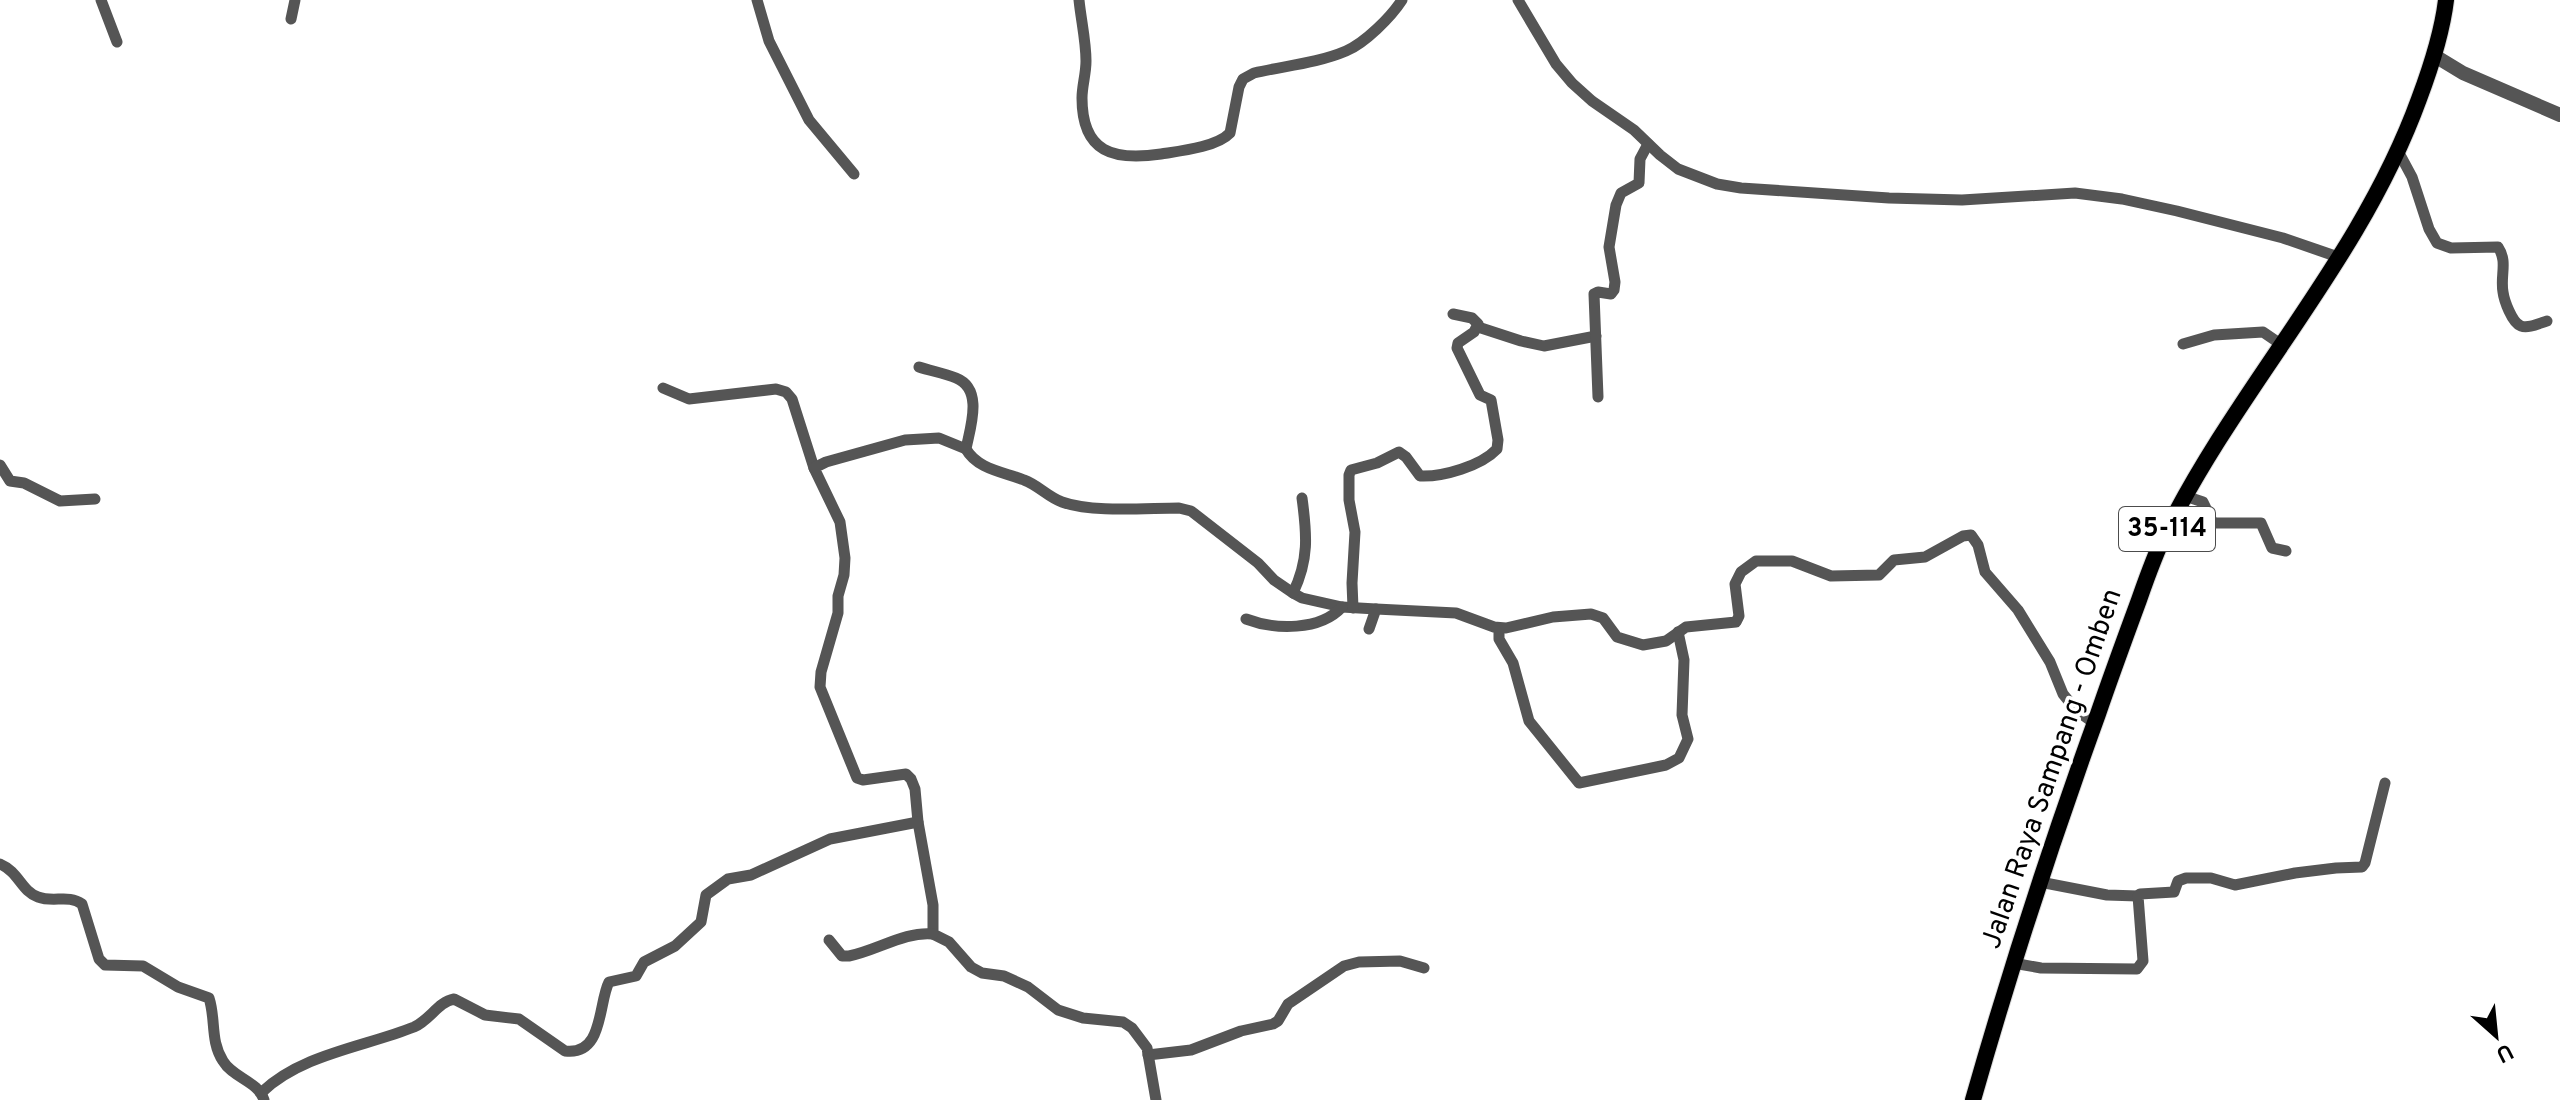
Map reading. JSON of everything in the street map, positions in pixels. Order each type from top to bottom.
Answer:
[{"type":"main road","name":"Jalan Raya Sampang - Omben","points":[[1973,1100],[2040,882],[2155,558],[2185,496],[2341,258],[2398,151],[2435,56],[2446,0]]},
{"type":"street","points":[[101,0],[117,42]]},
{"type":"street","points":[[291,19],[295,0]]},
{"type":"street","points":[[757,0],[769,41],[809,120],[854,174]]},
{"type":"street","points":[[1079,0],[1086,61],[1082,98],[1084,121],[1099,148],[1109,154],[1137,157],[1199,147],[1226,138],[1230,133],[1243,79],[1254,73],[1352,48],[1387,19],[1402,0]]},
{"type":"street","points":[[1518,0],[1564,74],[1592,101],[1634,130],[1678,169],[1717,184],[1889,198],[1962,200],[2075,193],[2177,211],[2283,238],[2341,258]]},
{"type":"street","points":[[2435,56],[2463,73],[2560,115]]},
{"type":"street","points":[[1598,397],[1594,294],[1611,294],[1615,288],[1609,247],[1616,205],[1621,193],[1639,183],[1640,159],[1648,144]]},
{"type":"street","points":[[2398,151],[2412,177],[2429,229],[2437,243],[2451,248],[2498,247],[2503,255],[2502,290],[2515,321],[2524,327],[2547,321]]},
{"type":"street","points":[[1453,314],[1472,318],[1478,327],[1539,346],[1596,336]]},
{"type":"street","points":[[1246,619],[1272,626],[1308,624],[1330,619],[1348,608],[1355,532],[1349,500],[1351,470],[1377,463],[1399,452],[1420,476],[1444,475],[1497,449],[1491,400],[1480,395],[1457,348],[1458,343],[1478,327]]},
{"type":"street","points":[[2183,344],[2214,335],[2263,332],[2282,345]]},
{"type":"street","points":[[919,367],[957,378],[968,386],[973,408],[966,449]]},
{"type":"street","points":[[663,388],[689,399],[776,389],[786,392],[792,399],[814,468],[840,522],[845,558],[838,613],[821,672],[820,687],[855,776],[863,780],[909,776],[915,789],[933,905],[933,934]]},
{"type":"street","points":[[814,468],[905,440],[945,439],[966,449],[983,464],[1027,481],[1062,502],[1090,507],[1179,508],[1191,511],[1258,563],[1274,580],[1302,598],[1348,608],[1456,613],[1499,628],[1553,617],[1591,614],[1603,618],[1617,637],[1643,645],[1661,642],[1686,627],[1736,622],[1739,616],[1735,584],[1741,572],[1756,561],[1792,561],[1831,576],[1879,575],[1894,560],[1925,557],[1963,536],[1971,535],[1978,545],[1985,572],[2018,610],[2050,662],[2063,694],[2076,710],[2094,723]]},
{"type":"street","points":[[0,465],[10,481],[24,483],[60,501],[95,499]]},
{"type":"street","points":[[2185,496],[2203,502],[2213,523],[2261,523],[2272,548],[2286,551]]},
{"type":"street","points":[[1293,593],[1301,576],[1305,555],[1302,498]]},
{"type":"street","points":[[1369,629],[1376,609]]},
{"type":"street","points":[[1499,628],[1499,639],[1513,663],[1529,721],[1579,783],[1666,765],[1675,762],[1683,753],[1688,739],[1682,715],[1684,660],[1678,632]]},
{"type":"street","points":[[2040,882],[2107,895],[2138,896],[2174,892],[2178,881],[2186,878],[2211,878],[2235,885],[2295,873],[2362,867],[2385,783]]},
{"type":"street","points":[[0,864],[12,870],[26,890],[38,897],[73,899],[82,904],[99,959],[105,965],[143,966],[178,987],[209,998],[215,1046],[220,1056],[233,1072],[263,1096],[274,1081],[295,1068],[417,1026],[444,1002],[454,999],[485,1015],[519,1019],[571,1052],[591,1040],[599,1026],[609,982],[636,976],[644,962],[675,946],[701,922],[703,902],[712,888],[830,839],[918,822]]},
{"type":"street","points":[[2013,963],[2041,968],[2140,967],[2143,961],[2138,896]]},
{"type":"street","points":[[829,940],[842,956],[849,956],[925,933],[933,934],[949,942],[971,967],[982,973],[1004,976],[1028,987],[1058,1010],[1083,1018],[1123,1022],[1140,1038],[1148,1055],[1156,1100]]},
{"type":"street","points":[[1148,1055],[1191,1050],[1241,1031],[1273,1024],[1288,1004],[1344,966],[1359,962],[1400,961],[1424,968]]}]
